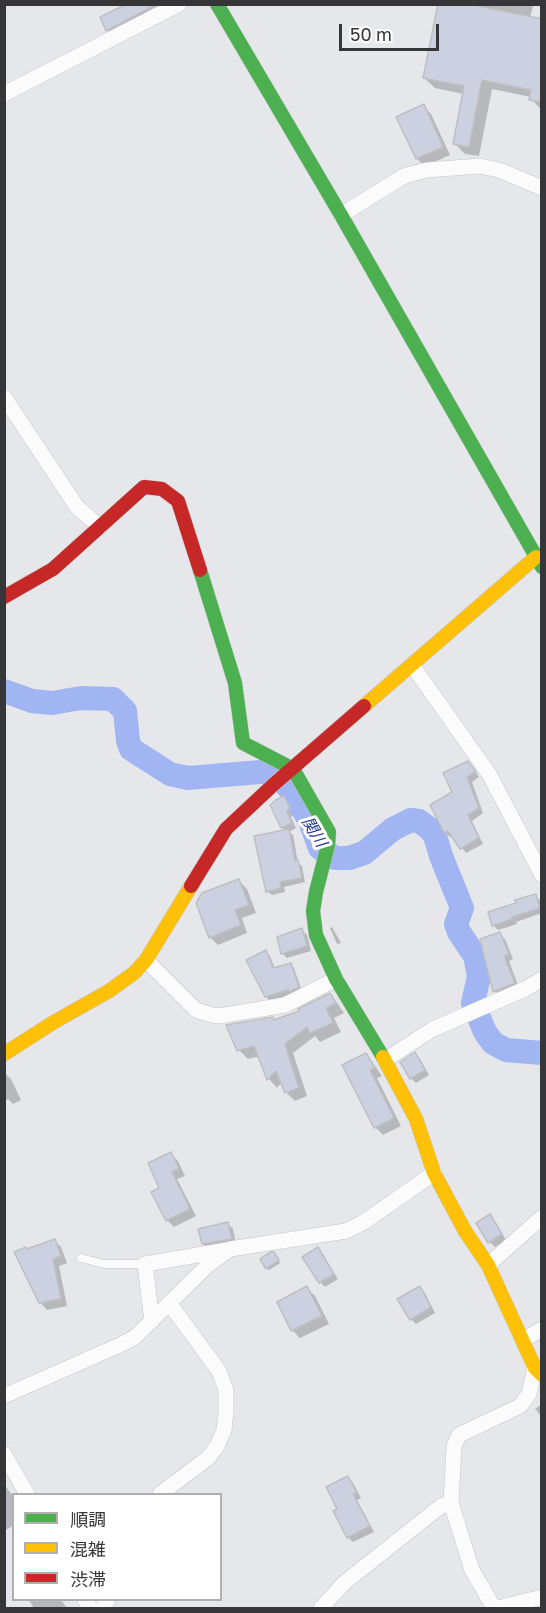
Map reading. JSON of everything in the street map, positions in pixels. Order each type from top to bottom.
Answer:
[{"type":"street","points":[[4,94],[179,4]]},
{"type":"street","points":[[4,1054],[109,991],[134,973],[146,960],[226,829],[412,664],[540,559],[217,4]]},
{"type":"street","points":[[340,216],[404,176],[426,170],[480,166],[499,170],[542,188]]},
{"type":"street","points":[[4,397],[77,507],[100,527]]},
{"type":"street","points":[[4,597],[53,569],[144,487],[162,489],[178,501],[235,683],[243,743],[289,772],[329,832],[313,911],[316,935],[336,979],[385,1060],[416,1119],[434,1173],[465,1231],[488,1265],[538,1371],[529,1394],[520,1406],[459,1435],[454,1446],[451,1503],[472,1570],[494,1608]]},
{"type":"street","points":[[412,664],[489,774],[542,875]]},
{"type":"street","points":[[146,960],[196,1010],[212,1016],[285,1005],[336,979]]},
{"type":"street","points":[[385,1060],[433,1029],[542,979]]},
{"type":"street","points":[[152,1321],[145,1264],[346,1231],[364,1222],[434,1173]]},
{"type":"street","points":[[488,1265],[542,1216]]},
{"type":"street","points":[[4,1396],[122,1344],[135,1336],[208,1265],[230,1249]]},
{"type":"street","points":[[161,1493],[208,1458],[217,1446],[224,1430],[226,1412],[226,1390],[219,1371],[169,1304]]},
{"type":"street","points":[[523,1340],[542,1329]]},
{"type":"street","points":[[4,1454],[26,1493]]},
{"type":"street","points":[[321,1608],[344,1583],[441,1506],[451,1503]]},
{"type":"street","points":[[500,1608],[542,1597]]},
{"type":"lane","points":[[81,1258],[104,1264],[145,1264]]},
{"type":"building","points":[[127,4],[157,4],[106,31],[100,17]]},
{"type":"building","points":[[438,4],[469,4],[542,19],[542,102],[529,100],[531,90],[482,80],[469,147],[453,144],[464,86],[423,78]]},
{"type":"building","points":[[424,104],[443,147],[416,159],[396,117]]},
{"type":"building","points":[[468,761],[476,772],[467,777],[479,808],[468,815],[479,838],[460,849],[448,831],[444,833],[430,805],[452,792],[443,773]]},
{"type":"building","points":[[284,796],[290,808],[287,811],[292,823],[281,828],[270,805]]},
{"type":"building","points":[[289,829],[295,861],[298,860],[302,878],[280,882],[281,888],[266,892],[254,836]]},
{"type":"building","points":[[239,879],[249,905],[235,910],[241,925],[209,938],[196,903],[202,893]]},
{"type":"building","points":[[536,894],[540,908],[492,926],[488,912]]},
{"type":"building","points":[[302,928],[307,946],[281,954],[277,937]]},
{"type":"building","points":[[500,932],[509,954],[504,956],[515,983],[493,992],[480,939]]},
{"type":"building","points":[[266,950],[273,968],[291,963],[299,987],[289,992],[288,990],[265,997],[246,960]]},
{"type":"building","points":[[330,993],[336,1003],[326,1008],[333,1023],[310,1033],[307,1027],[285,1044],[299,1088],[285,1093],[276,1071],[267,1080],[254,1046],[237,1051],[226,1025],[273,1017],[274,1020],[299,1011],[298,1009]]},
{"type":"building","points":[[415,1052],[425,1070],[410,1079],[400,1062]]},
{"type":"building","points":[[366,1053],[375,1068],[370,1070],[394,1118],[374,1128],[342,1065]]},
{"type":"building","points":[[171,1152],[179,1169],[172,1172],[190,1209],[166,1221],[151,1192],[159,1188],[148,1163]]},
{"type":"building","points":[[490,1214],[502,1234],[488,1243],[476,1223]]},
{"type":"building","points":[[228,1222],[232,1239],[202,1244],[198,1229]]},
{"type":"building","points":[[55,1239],[61,1256],[53,1259],[61,1299],[39,1303],[14,1252]]},
{"type":"building","points":[[318,1247],[334,1274],[319,1283],[302,1257]]},
{"type":"building","points":[[274,1252],[279,1260],[266,1269],[260,1259]]},
{"type":"building","points":[[307,1286],[322,1316],[291,1331],[277,1302]]},
{"type":"building","points":[[420,1286],[431,1307],[410,1320],[397,1299]]},
{"type":"building","points":[[348,1476],[357,1493],[353,1494],[370,1526],[347,1538],[333,1511],[337,1509],[326,1487]]},
{"type":"waterway","name":"関川","points":[[4,691],[32,701],[52,703],[81,698],[113,699],[125,711],[131,749],[170,774],[188,778],[272,771],[291,790],[310,821],[320,848],[335,858],[349,858],[364,853],[393,829],[411,820],[419,821],[435,836],[462,908],[456,924],[475,956],[479,976],[473,1003],[485,1032],[493,1043],[506,1050],[542,1053]]},
{"type":"traffic: fast","points":[[217,4],[341,215],[542,567]]},
{"type":"traffic: fast","points":[[200,570],[235,683],[243,743],[293,769],[329,832],[313,911],[316,935],[336,979],[383,1057]]},
{"type":"traffic: slow","points":[[364,706],[536,557]]},
{"type":"traffic: slow","points":[[4,1054],[109,991],[134,973],[146,960],[191,886]]},
{"type":"traffic: slow","points":[[383,1057],[416,1119],[434,1173],[465,1231],[488,1265],[535,1368],[542,1375]]},
{"type":"traffic: jam","points":[[4,597],[53,569],[144,487],[162,489],[178,501],[200,570]]},
{"type":"traffic: jam","points":[[191,886],[226,829],[364,706]]}]
